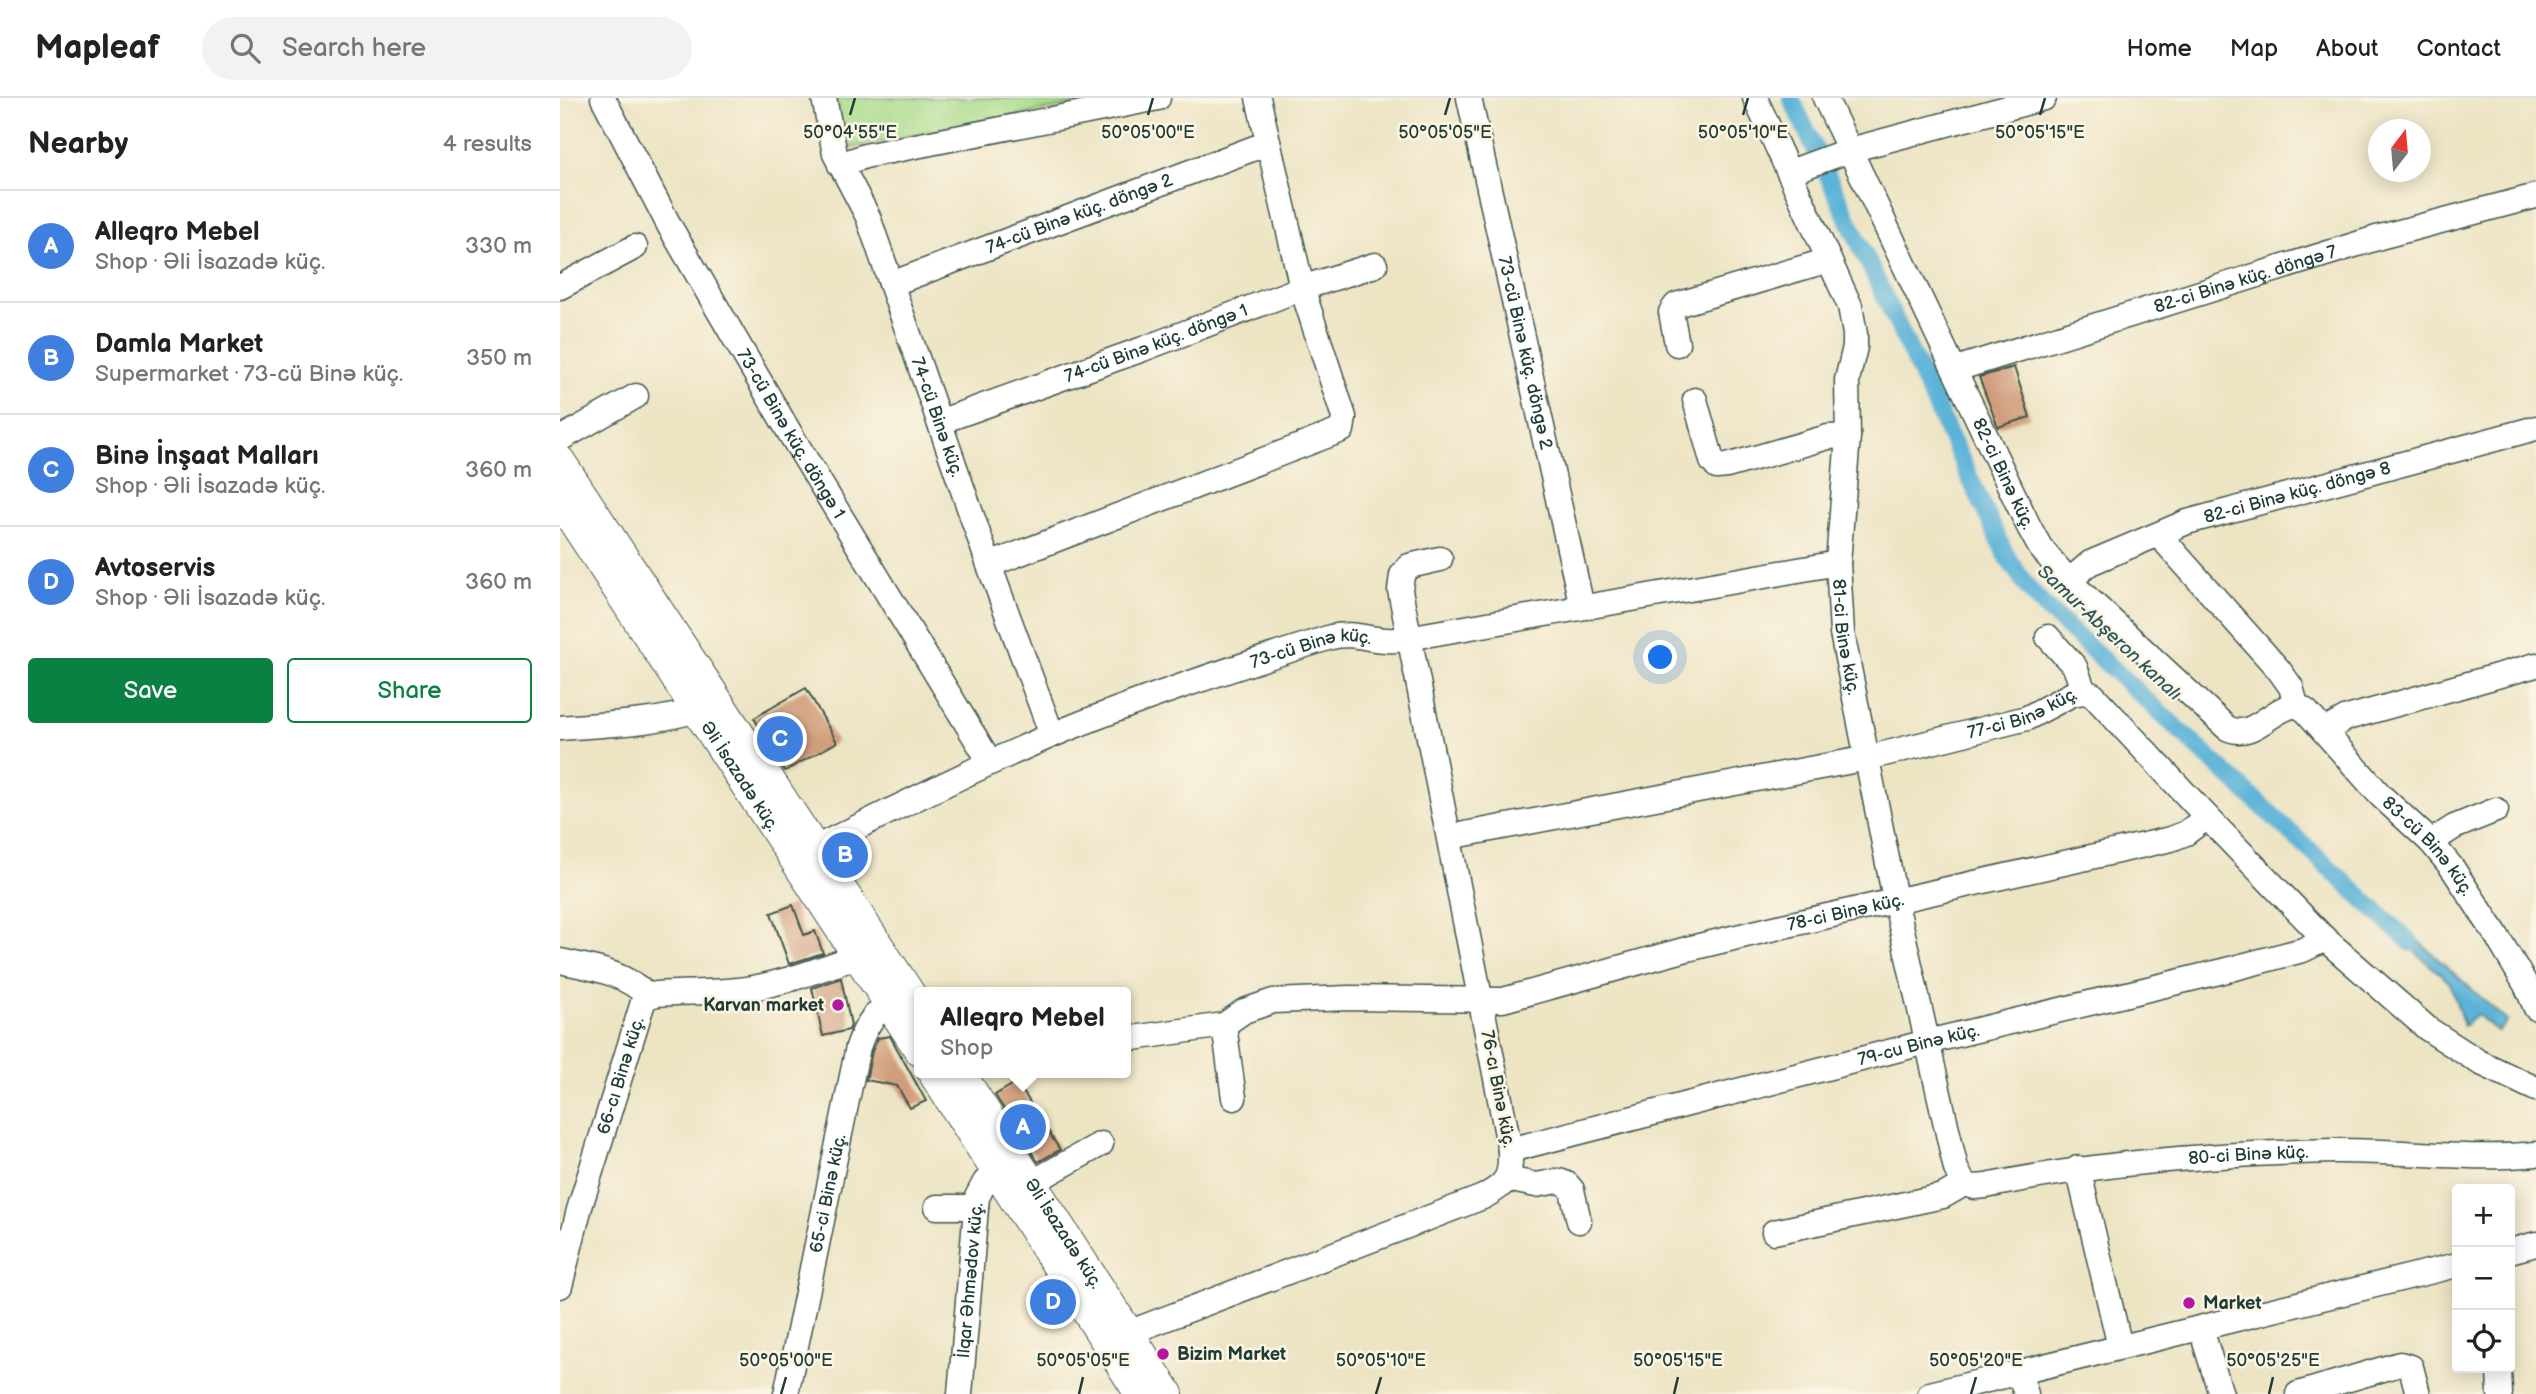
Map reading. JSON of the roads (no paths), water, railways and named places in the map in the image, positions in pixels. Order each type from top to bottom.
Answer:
[{"type":"main road","name":"Əli İsazadə küç.","points":[[560,461],[914,1000]]},
{"type":"main road","name":"Əli İsazadə küç.","points":[[560,501],[914,1041]]},
{"type":"main road","name":"Əli İsazadə küç.","points":[[942,1078],[962,1090],[1031,1183],[1168,1394]]},
{"type":"main road","name":"Əli İsazadə küç.","points":[[962,1090],[997,1174],[1140,1394]]},
{"type":"street","name":"73-cü Binə küç. döngə 1","points":[[603,98],[670,227],[791,435],[990,762]]},
{"type":"street","name":"74-cü Binə küç.","points":[[824,98],[832,143],[840,165],[862,202],[989,565],[1052,735]]},
{"type":"street","points":[[840,165],[865,156],[1158,98]]},
{"type":"street","points":[[989,565],[1342,430],[1343,417],[1302,288],[1258,98]]},
{"type":"street","name":"73-cü Binə küç. döngə 2","points":[[1469,98],[1582,607]]},
{"type":"street","name":"81-ci Binə küç.","points":[[1755,98],[1854,321],[1855,347],[1847,380],[1848,436],[1838,563],[1842,633],[1895,899],[1956,1169],[1964,1184]]},
{"type":"street","name":"82-ci Binə küç.","points":[[1825,98],[2040,547],[2069,581],[2227,728],[2234,732],[2246,731],[2286,707],[2296,705]]},
{"type":"street","points":[[1790,172],[1850,150],[2044,98]]},
{"type":"street","name":"74-cü Binə küç. döngə 2","points":[[891,284],[1268,143]]},
{"type":"street","name":"82-ci Binə küç. döngə 7","points":[[1956,369],[2379,237],[2536,196]]},
{"type":"street","points":[[560,287],[635,247]]},
{"type":"street","points":[[1677,344],[1671,312],[1675,305],[1829,260]]},
{"type":"street","name":"74-cü Binə küç. döngə 1","points":[[939,422],[1143,349],[1302,288],[1375,265]]},
{"type":"street","points":[[560,439],[636,396]]},
{"type":"street","points":[[1695,400],[1712,461],[1717,467],[1727,467],[1828,437],[1848,436]]},
{"type":"street","name":"82-ci Binə küç. döngə 8","points":[[2069,581],[2090,564],[2187,522],[2536,428]]},
{"type":"street","points":[[2159,534],[2279,670],[2291,687],[2296,705]]},
{"type":"street","name":"76-cı Binə küç.","points":[[1440,559],[1409,566],[1402,575],[1400,590],[1510,1150],[1511,1168],[1507,1179]]},
{"type":"street","name":"73-cü Binə küç.","points":[[815,848],[990,762],[1052,735],[1175,689],[1331,637],[1351,634],[1384,641],[1838,563]]},
{"type":"street","points":[[2048,637],[2075,667],[2084,692]]},
{"type":"street","points":[[2324,731],[2347,718],[2536,665]]},
{"type":"street","name":"77-ci Binə küç.","points":[[1449,837],[1868,758],[2018,721],[2071,694],[2084,692],[2100,699],[2207,817],[2325,939],[2428,1029],[2479,1062],[2536,1089]]},
{"type":"street","name":"83-cü Binə küç.","points":[[2296,705],[2306,711],[2381,796],[2431,842],[2475,900],[2531,983],[2536,1008]]},
{"type":"street","points":[[560,728],[674,717],[696,710]]},
{"type":"street","points":[[2431,842],[2454,827],[2496,810]]},
{"type":"street","name":"78-ci Binə küç.","points":[[1224,1025],[1244,1011],[1273,1001],[1349,998],[1481,1001],[1520,997],[1686,949],[1895,899],[2171,839],[2186,833],[2207,817]]},
{"type":"street","name":"79-cu Binə küç.","points":[[1510,1150],[1927,1042],[2223,971],[2303,950],[2325,939]]},
{"type":"street","name":"66-cı Binə küç.","points":[[560,1286],[579,1210],[643,1002],[649,996],[757,987],[859,956]]},
{"type":"street","points":[[560,961],[619,975],[633,982],[649,996]]},
{"type":"street","name":"65-ci Binə küç.","points":[[786,1394],[858,1047],[866,1025],[890,1003]]},
{"type":"street","points":[[1131,1038],[1224,1025],[1234,1098]]},
{"type":"street","points":[[1031,1183],[1101,1144]]},
{"type":"street","name":"80-ci Binə küç.","points":[[1964,1184],[1986,1186],[2078,1168],[2151,1160],[2334,1151],[2536,1154]]},
{"type":"street","points":[[2078,1168],[2120,1347]]},
{"type":"street","name":"İlqar Əhmədov küç.","points":[[960,1394],[977,1197],[985,1182],[997,1174]]},
{"type":"street","points":[[1128,1333],[1483,1197],[1500,1188],[1507,1179],[1536,1185],[1559,1181],[1567,1184],[1572,1190],[1579,1221]]},
{"type":"street","points":[[1774,1232],[1943,1196],[1964,1184]]},
{"type":"street","points":[[937,1207],[976,1207]]},
{"type":"street","points":[[2515,1250],[2536,1244]]},
{"type":"street","points":[[1943,1393],[2023,1383],[2120,1347],[2452,1266]]},
{"type":"street","points":[[2201,1329],[2221,1394]]},
{"type":"street","points":[[2298,1394],[2400,1364],[2411,1367],[2418,1394]]},
{"type":"street","points":[[2499,1373],[2500,1394]]},
{"type":"water","points":[[2398,923],[2507,1021],[2498,1032],[2477,1014],[2464,1026],[2450,983],[2391,930]]},
{"type":"waterway","name":"Samur-Abşeron kanalı","points":[[1791,98],[2006,555],[2027,587],[2044,606],[2411,943]]},
{"type":"place","name":"Binə İnşaat Malları","points":[[780,739]]},
{"type":"place","name":"Damla Market","points":[[845,855]]},
{"type":"place","name":"Karvan market","points":[[838,1005]]},
{"type":"place","name":"Alleqro Mebel","points":[[1023,1127]]},
{"type":"place","name":"Avtoservis","points":[[1053,1302]]},
{"type":"place","name":"Market","points":[[2189,1303]]},
{"type":"place","name":"Bizim Market","points":[[1163,1354]]}]
